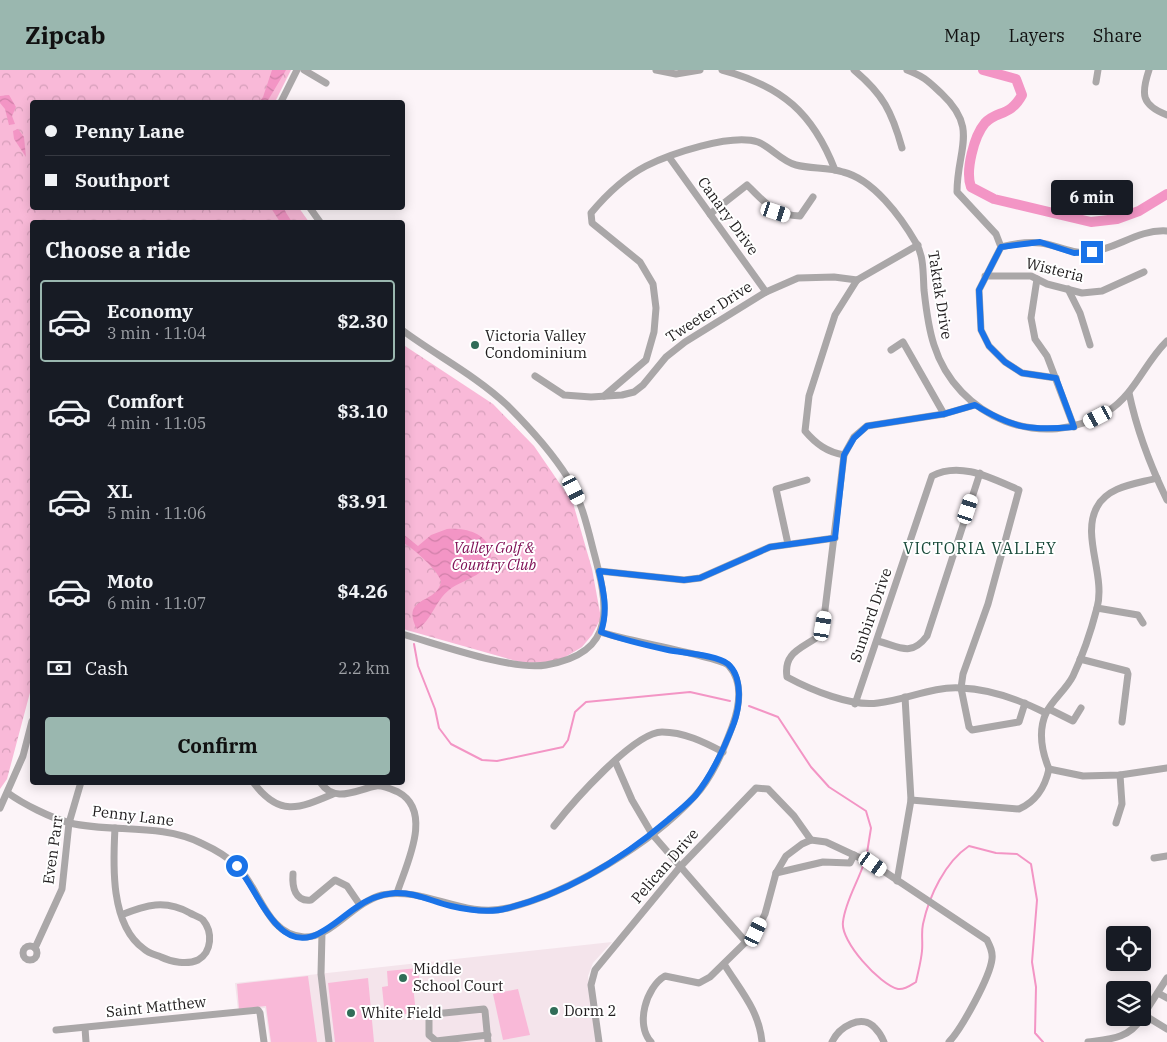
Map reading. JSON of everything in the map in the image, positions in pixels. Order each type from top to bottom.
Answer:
[{"type":"street","points":[[282,100],[297,70]]},
{"type":"street","points":[[304,70],[326,83]]},
{"type":"street","points":[[656,70],[676,74],[700,70]]},
{"type":"street","points":[[722,70],[750,79],[785,97],[800,109],[818,132],[835,170]]},
{"type":"street","points":[[854,70],[879,93],[886,104],[893,118],[902,148]]},
{"type":"street","points":[[907,70],[926,78],[959,113],[964,143],[957,192],[996,234],[1001,247],[979,290],[981,330],[989,346],[1005,362],[1022,373],[1056,378]]},
{"type":"street","points":[[1096,82],[1098,70]]},
{"type":"street","points":[[1149,70],[1143,89],[1148,104],[1155,110],[1167,115]]},
{"type":"street","name":"Taktak Drive","points":[[604,396],[646,360],[654,332],[656,308],[653,284],[640,262],[592,223],[591,213],[624,180],[645,166],[707,145],[738,140],[758,142],[794,164],[849,173],[874,190],[902,221],[921,252],[929,328],[937,354],[954,384],[975,405],[1000,421],[1030,428],[1074,427],[1110,410],[1129,393],[1167,341]]},
{"type":"street","name":"Canary Drive","points":[[669,157],[766,292]]},
{"type":"street","points":[[710,214],[747,185],[776,212],[787,216],[800,216],[813,197]]},
{"type":"street","points":[[1001,247],[1040,242],[1074,253],[1092,252],[1135,235],[1158,230],[1167,231]]},
{"type":"street","points":[[844,455],[832,453],[815,442],[805,431],[806,412],[835,316],[857,280],[918,245]]},
{"type":"street","name":"Wisteria","points":[[985,276],[1031,276],[1047,284],[1082,293],[1102,291],[1144,272]]},
{"type":"street","name":"Tweeter Drive","points":[[535,376],[564,395],[604,396],[634,392],[643,385],[666,357],[685,342],[766,292],[798,278],[857,280]]},
{"type":"street","points":[[837,278],[845,284],[850,292]]},
{"type":"street","points":[[1037,279],[1032,298],[1031,318],[1035,338],[1047,356],[1074,427]]},
{"type":"street","points":[[1068,289],[1080,313],[1090,345]]},
{"type":"street","points":[[405,332],[450,361],[507,406],[567,478],[580,503],[605,600],[605,619],[601,632],[587,648],[570,659],[545,666],[521,666],[405,635]]},
{"type":"street","points":[[891,350],[903,342],[944,414]]},
{"type":"street","points":[[1129,393],[1135,422],[1167,500]]},
{"type":"street","points":[[975,405],[944,414],[867,426],[854,438],[844,455],[826,611],[820,635],[797,648],[788,658],[787,677],[855,704],[878,703],[932,691],[961,688],[993,693],[1073,721],[1081,708]]},
{"type":"street","name":"Sunbird Drive","points":[[855,704],[878,642],[932,476],[945,469],[980,473],[1019,490],[988,604],[963,674],[961,688]]},
{"type":"street","points":[[878,642],[910,650],[918,647],[927,636],[980,473]]},
{"type":"street","points":[[911,800],[1020,809],[1029,805],[1041,791],[1049,769],[1043,754],[1042,744],[1048,711],[1072,678],[1080,659],[1101,592],[1092,533],[1096,507],[1116,489],[1157,478]]},
{"type":"street","points":[[788,544],[776,489],[807,480]]},
{"type":"street","points":[[599,571],[684,580],[700,578],[752,553],[788,544],[835,538]]},
{"type":"street","points":[[1097,608],[1138,615],[1143,623]]},
{"type":"street","points":[[329,1042],[321,974],[322,933],[360,905],[381,896],[397,893],[424,897],[451,906],[485,910],[507,908],[558,890],[596,872],[652,834],[695,797],[723,752],[739,702],[735,677],[728,664],[713,658],[622,640],[601,632]]},
{"type":"street","points":[[1080,659],[1127,671],[1122,722]]},
{"type":"street","points":[[961,688],[969,727],[972,730],[1019,722],[1025,703]]},
{"type":"street","points":[[897,881],[911,800],[905,697]]},
{"type":"street","points":[[0,808],[23,756],[30,729]]},
{"type":"street","points":[[554,826],[623,752],[641,738],[660,732],[678,734],[702,741],[723,752]]},
{"type":"street","points":[[615,761],[632,800],[652,834],[746,942]]},
{"type":"street","points":[[1049,769],[1083,776],[1120,775],[1167,768]]},
{"type":"street","points":[[1116,823],[1122,804],[1120,775]]},
{"type":"street","name":"Even Parr","points":[[35,948],[62,889],[69,823],[80,785]]},
{"type":"street","points":[[255,785],[267,798],[282,806],[296,808],[333,794],[351,794],[377,786],[390,788],[408,799],[414,810],[416,827],[409,860],[397,893]]},
{"type":"street","points":[[322,785],[333,794]]},
{"type":"street","name":"Pelican Drive","points":[[599,1042],[591,985],[595,970],[680,867],[756,788],[768,789],[794,816],[811,840]]},
{"type":"street","name":"Penny Lane","points":[[8,793],[25,804],[69,823],[170,833],[197,841],[220,853],[237,866],[281,929],[300,936],[322,933]]},
{"type":"street","points":[[115,828],[115,885],[121,914],[129,933],[144,950],[165,959],[185,963],[198,959],[209,949],[210,935],[203,920],[182,909],[165,903],[121,914]]},
{"type":"street","points":[[651,1042],[644,1034],[644,1018],[648,998],[658,980],[665,976],[699,983],[710,978],[756,932],[764,914],[776,873],[786,856],[811,840],[826,842],[873,864],[987,940],[992,953],[991,966],[963,1024],[948,1042]]},
{"type":"street","points":[[776,873],[823,862],[846,864],[850,863],[855,856]]},
{"type":"street","points":[[1154,858],[1167,856]]},
{"type":"street","points":[[293,874],[292,886],[295,893],[303,900],[311,900],[335,880],[347,886],[360,905]]},
{"type":"street","points":[[724,964],[751,1002],[760,1027],[762,1042]]},
{"type":"street","points":[[1151,1004],[1167,978]]},
{"type":"street","points":[[1158,993],[1167,998]]},
{"type":"street","points":[[482,1009],[485,1011],[488,1038],[436,1041],[429,1035],[429,1017],[434,1014],[482,1009]]},
{"type":"street","name":"Saint Matthew","points":[[56,1030],[258,1010],[264,1042]]},
{"type":"street","points":[[832,1042],[836,1035],[848,1025],[863,1021],[874,1026],[884,1042]]},
{"type":"street","points":[[1151,1021],[1167,1029]]},
{"type":"street","points":[[1088,1042],[1120,1037],[1136,1026]]},
{"type":"street","points":[[85,1028],[86,1042]]},
{"type":"street","points":[[1120,1037],[1128,1042]]},
{"type":"shaded area","points":[[612,942],[593,963],[588,976],[597,1042],[270,1042],[265,1008],[238,1011],[235,983]]},
{"type":"green space","points":[[0,70],[291,70],[276,100],[30,100],[30,210],[300,210],[308,220],[30,220],[30,693],[7,779],[0,789]]},
{"type":"green space","name":"Valley Golf & Country Club","points":[[405,346],[493,404],[534,446],[573,503],[592,569],[601,618],[592,635],[582,647],[557,662],[523,663],[405,630]]},
{"type":"green space","points":[[418,968],[420,985],[413,986],[416,1013],[385,1016],[382,987],[388,986],[387,971]]},
{"type":"green space","points":[[308,976],[317,1042],[271,1042],[266,1006],[239,1009],[237,984]]},
{"type":"green space","name":"White Field","points":[[368,978],[374,1042],[335,1042],[328,983]]},
{"type":"green space","points":[[518,989],[530,1035],[503,1040],[493,994]]},
{"type":"water","points":[[272,70],[286,70],[268,100],[261,100]]},
{"type":"water","points":[[9,95],[16,107],[12,116],[15,124],[9,125],[5,109],[0,103],[0,96]]},
{"type":"water","points":[[18,129],[24,137],[26,157],[14,139],[13,131]]},
{"type":"water","points":[[272,210],[284,210],[291,220],[279,220]]},
{"type":"water","points":[[447,529],[473,532],[488,544],[491,550],[490,558],[483,570],[449,590],[426,622],[417,629],[413,618],[413,611],[416,605],[434,594],[441,581],[424,559],[405,544],[405,536],[418,546],[431,535]]},
{"type":"waterway","points":[[983,70],[1016,79],[1022,95],[1013,107],[994,116],[985,123],[977,136],[970,163],[969,180],[971,187],[994,199],[1091,222],[1117,219],[1139,211],[1167,194]]},
{"type":"waterway","points":[[414,644],[418,666],[435,709],[439,728],[451,744],[482,760],[497,761],[563,747],[568,740],[575,712],[586,702],[690,692],[730,701]]},
{"type":"waterway","points":[[749,706],[778,717],[811,767],[829,787],[866,811],[871,828],[866,859]]},
{"type":"waterway","points":[[864,863],[846,907],[843,922],[844,930],[854,950],[872,971],[881,980],[898,989],[908,987],[916,982],[922,955],[922,927],[929,902],[945,870],[960,853],[969,846],[996,853],[1017,854],[1031,864],[1037,900],[1032,962],[1036,987],[1035,1033],[1043,1042]]},
{"type":"place","name":"Victoria Valley Condominium","points":[[475,345]]},
{"type":"place","name":"Middle School Court","points":[[403,978]]},
{"type":"place","name":"Dorm 2","points":[[554,1011]]},
{"type":"place","name":"White Field","points":[[351,1013]]},
{"type":"district","name":"VICTORIA VALLEY","points":[[980,548]]},
{"type":"route","points":[[237,866],[248,880],[273,921],[288,933],[305,937],[322,933],[352,909],[371,899],[397,893],[416,895],[451,906],[485,910],[498,910],[530,902],[602,868],[652,834],[695,797],[710,774],[723,752],[736,715],[739,692],[735,677],[728,664],[713,658],[622,640],[601,632],[605,619],[605,600],[599,571],[684,580],[700,578],[752,553],[770,547],[835,538],[844,455],[854,438],[867,426],[903,422],[944,414],[975,405],[1000,421],[1030,428],[1074,427],[1056,378],[1022,373],[1005,362],[989,346],[981,330],[979,290],[1001,247],[1011,244],[1040,242],[1074,253],[1092,252]]}]
